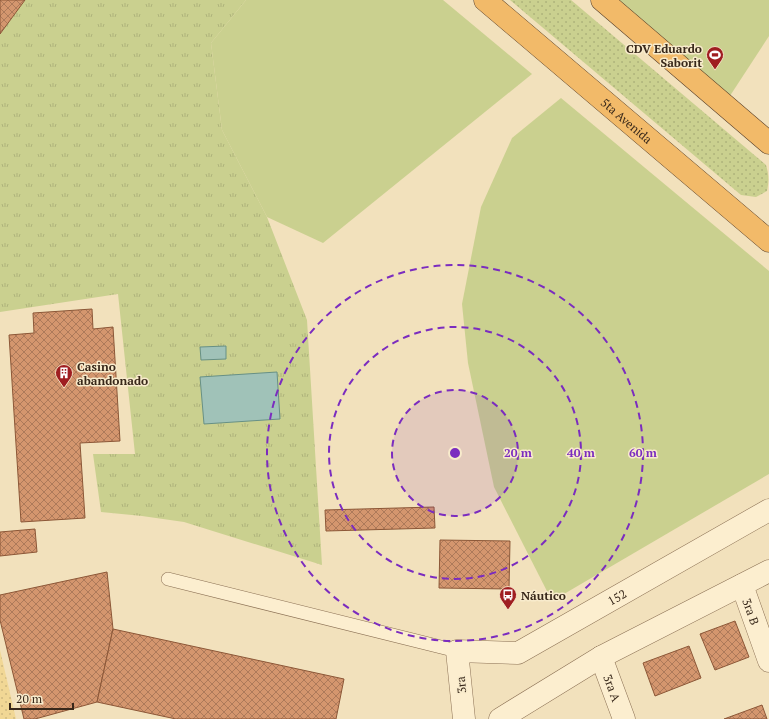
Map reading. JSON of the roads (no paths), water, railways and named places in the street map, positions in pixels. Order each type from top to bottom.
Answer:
[{"type":"highway","name":"5ta Avenida","points":[[485,0],[768,240]]},
{"type":"highway","points":[[602,0],[769,143]]},
{"type":"street","name":"152","points":[[457,651],[518,653],[769,510]]},
{"type":"street","points":[[500,719],[601,657],[769,570]]},
{"type":"street","name":"3ra B","points":[[742,585],[769,661]]},
{"type":"street","name":"3ra","points":[[457,651],[464,719]]},
{"type":"street","name":"3ra A","points":[[601,657],[624,719]]},
{"type":"lane","points":[[168,579],[457,651]]},
{"type":"water","points":[[226,346],[226,359],[201,360],[200,347]]},
{"type":"water","points":[[277,372],[280,419],[204,424],[200,377]]},
{"type":"place","name":"CDV Eduardo Saborit","points":[[715,70]]},
{"type":"place","name":"Casino abandonado","points":[[64,388]]},
{"type":"place","name":"Náutico","points":[[508,610]]}]
